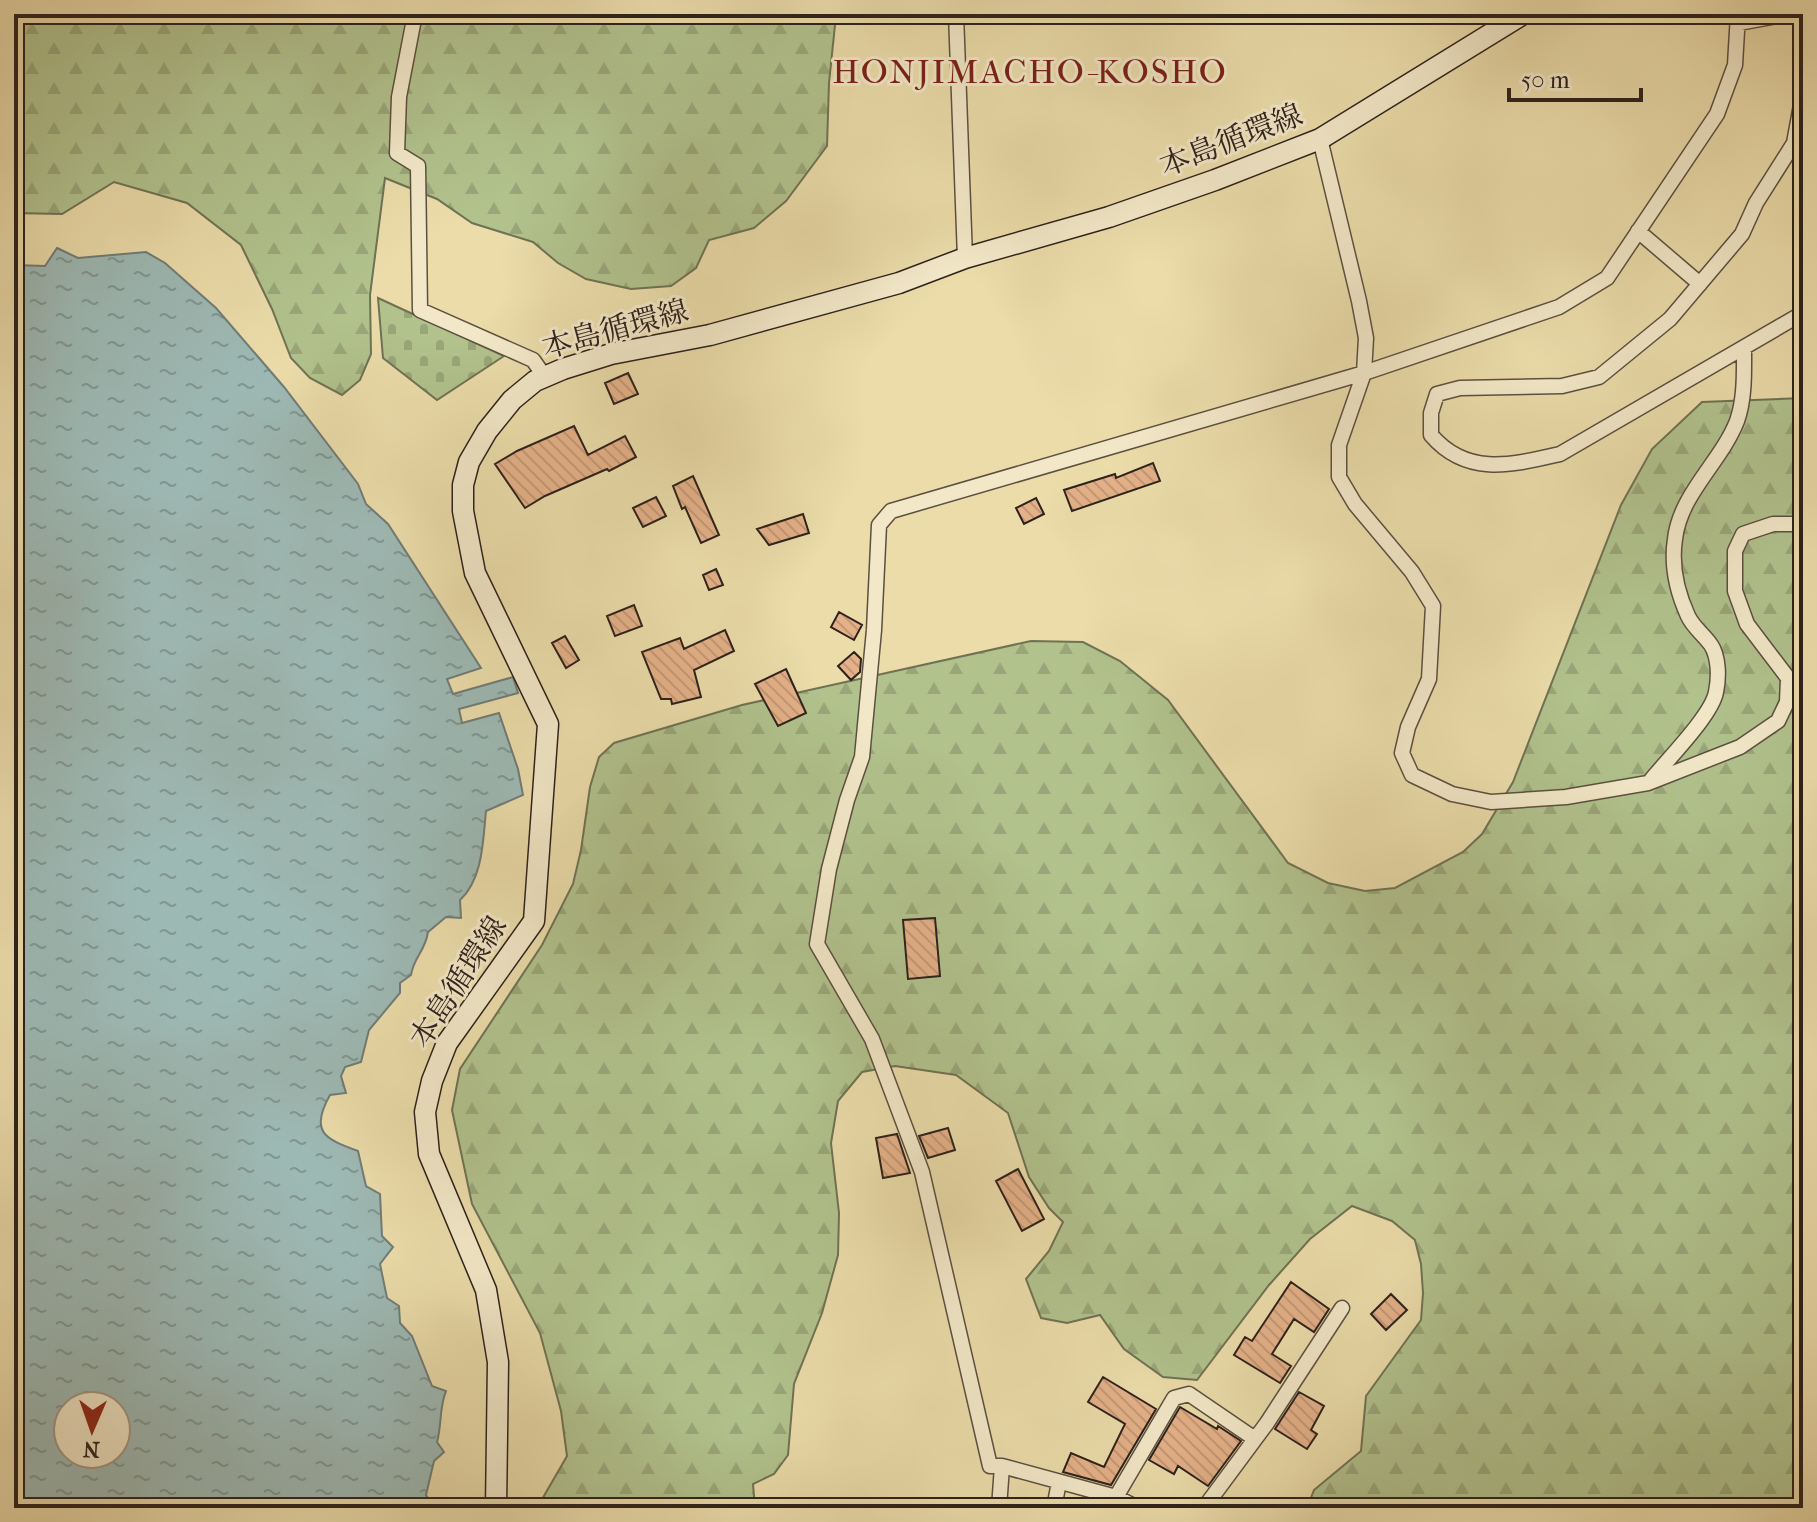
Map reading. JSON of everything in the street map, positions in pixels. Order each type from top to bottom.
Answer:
[{"type":"main road","name":"本島循環線","points":[[496,1508],[498,1362],[486,1290],[429,1154],[425,1112],[432,1081],[447,1043],[534,921],[548,724],[475,573],[463,511],[463,485],[469,462],[487,431],[512,400],[535,381],[545,377],[611,354],[710,335],[899,283],[965,258],[1109,217],[1320,139],[1523,14]]},
{"type":"street","points":[[415,14],[399,97],[397,153],[418,166],[420,310],[533,360],[545,377]]},
{"type":"street","points":[[956,14],[965,258]]},
{"type":"street","points":[[1138,1508],[1059,1482],[1002,1466],[990,1466],[922,1172],[872,1039],[817,944],[829,869],[862,757],[874,630],[879,525],[891,511],[1364,373],[1559,307],[1607,278],[1717,114],[1735,65],[1739,18],[1788,14]]},
{"type":"street","points":[[1803,94],[1794,143],[1756,203],[1742,234],[1670,319],[1599,377],[1562,386],[1460,388],[1437,394],[1431,413],[1431,435],[1446,452],[1478,464],[1514,465],[1560,454],[1803,313]]},
{"type":"street","points":[[1320,139],[1366,338],[1364,373],[1339,445],[1339,477],[1355,504],[1412,572],[1433,606],[1429,679],[1408,727],[1402,753],[1412,775],[1452,794],[1491,802],[1566,797],[1648,783],[1740,747],[1778,721],[1787,702],[1788,678],[1747,624],[1735,591],[1735,551],[1743,534],[1773,524],[1803,524]]},
{"type":"street","points":[[1638,231],[1700,284]]},
{"type":"street","points":[[1648,783],[1695,727],[1715,696],[1718,673],[1713,647],[1689,619],[1673,566],[1675,538],[1679,519],[1736,422],[1743,394],[1744,348]]},
{"type":"street","points":[[1204,1508],[1255,1439],[1342,1308]]},
{"type":"street","points":[[1114,1502],[1174,1398],[1189,1394],[1255,1439]]},
{"type":"street","points":[[999,1508],[1002,1466]]},
{"type":"street","points":[[1054,1508],[1059,1482]]},
{"type":"green space","points":[[14,14],[827,14],[835,25],[827,146],[786,201],[754,228],[709,240],[696,268],[671,286],[631,289],[586,279],[558,263],[533,242],[472,223],[437,199],[385,178],[370,295],[371,354],[360,380],[342,395],[310,378],[291,358],[272,309],[241,245],[187,203],[114,182],[62,214],[14,213]]},
{"type":"green space","points":[[378,298],[504,356],[437,400],[383,358]]},
{"type":"green space","points":[[1803,398],[1803,1508],[1307,1508],[1314,1490],[1361,1451],[1366,1396],[1421,1320],[1421,1264],[1415,1240],[1392,1221],[1352,1206],[1310,1239],[1269,1285],[1197,1380],[1163,1377],[1124,1349],[1100,1315],[1067,1323],[1041,1318],[1026,1279],[1049,1251],[1063,1222],[1049,1208],[1029,1177],[1008,1113],[956,1075],[895,1066],[862,1072],[838,1101],[831,1143],[839,1213],[838,1255],[822,1313],[794,1384],[788,1455],[774,1474],[753,1484],[755,1508],[537,1508],[567,1456],[561,1411],[540,1333],[472,1204],[452,1110],[460,1069],[542,945],[573,884],[590,787],[599,757],[614,743],[742,705],[1031,641],[1083,642],[1120,661],[1168,700],[1288,863],[1328,883],[1365,891],[1395,888],[1463,852],[1482,834],[1513,782],[1621,505],[1652,449],[1702,402]]},
{"type":"water","points":[[57,248],[78,258],[146,252],[165,263],[216,308],[284,387],[358,484],[366,504],[388,524],[481,668],[447,679],[453,694],[513,677],[518,693],[459,709],[462,723],[499,713],[518,769],[523,795],[486,811],[478,870],[460,900],[461,918],[446,917],[428,932],[411,975],[400,983],[400,993],[369,1030],[361,1062],[345,1067],[341,1076],[346,1093],[330,1095],[321,1118],[321,1126],[329,1138],[358,1151],[366,1186],[380,1194],[382,1236],[393,1247],[380,1264],[387,1298],[399,1306],[400,1323],[412,1336],[432,1386],[446,1391],[437,1442],[444,1452],[434,1461],[426,1495],[434,1508],[14,1508],[14,265],[45,266]]},
{"type":"building","points":[[628,373],[638,394],[614,404],[605,383]]},
{"type":"building","points":[[574,426],[588,455],[625,436],[636,457],[545,496],[525,508],[495,464]]},
{"type":"building","points":[[1153,463],[1160,481],[1072,511],[1064,490],[1115,474],[1116,478]]},
{"type":"building","points":[[693,476],[719,535],[701,543],[673,486]]},
{"type":"building","points":[[656,497],[666,516],[643,527],[633,508]]},
{"type":"building","points":[[1036,498],[1044,514],[1024,524],[1016,508]]},
{"type":"building","points":[[803,514],[809,533],[769,545],[757,529]]},
{"type":"building","points":[[716,569],[723,585],[709,590],[703,575]]},
{"type":"building","points":[[634,605],[642,626],[615,636],[607,616]]},
{"type":"building","points":[[839,612],[862,625],[854,640],[831,627]]},
{"type":"building","points":[[725,630],[734,651],[694,670],[701,697],[672,704],[671,699],[661,699],[642,652],[680,638],[684,649]]},
{"type":"building","points":[[565,636],[579,660],[566,668],[552,643]]},
{"type":"building","points":[[854,652],[861,659],[860,672],[851,680],[838,666]]},
{"type":"building","points":[[786,669],[806,713],[778,726],[755,684]]},
{"type":"building","points":[[935,918],[940,976],[908,979],[903,920]]},
{"type":"building","points":[[948,1128],[955,1150],[928,1158],[919,1136]]},
{"type":"building","points":[[897,1134],[910,1173],[883,1178],[876,1138]]},
{"type":"building","points":[[1018,1169],[1044,1219],[1022,1231],[996,1181]]},
{"type":"building","points":[[1291,1282],[1329,1309],[1314,1332],[1294,1319],[1272,1354],[1291,1366],[1280,1383],[1234,1355],[1245,1337],[1252,1341]]},
{"type":"building","points":[[1391,1294],[1407,1310],[1386,1330],[1371,1314]]},
{"type":"building","points":[[1103,1377],[1156,1409],[1111,1485],[1063,1472],[1071,1453],[1104,1467],[1125,1424],[1088,1402]]},
{"type":"building","points":[[1299,1392],[1324,1406],[1311,1430],[1317,1434],[1307,1449],[1275,1429]]},
{"type":"building","points":[[1180,1407],[1241,1441],[1208,1486],[1178,1466],[1174,1474],[1149,1460]]},
{"type":"district","name":"HONJIMACHO-KOSHO","points":[[1030,71]]}]
